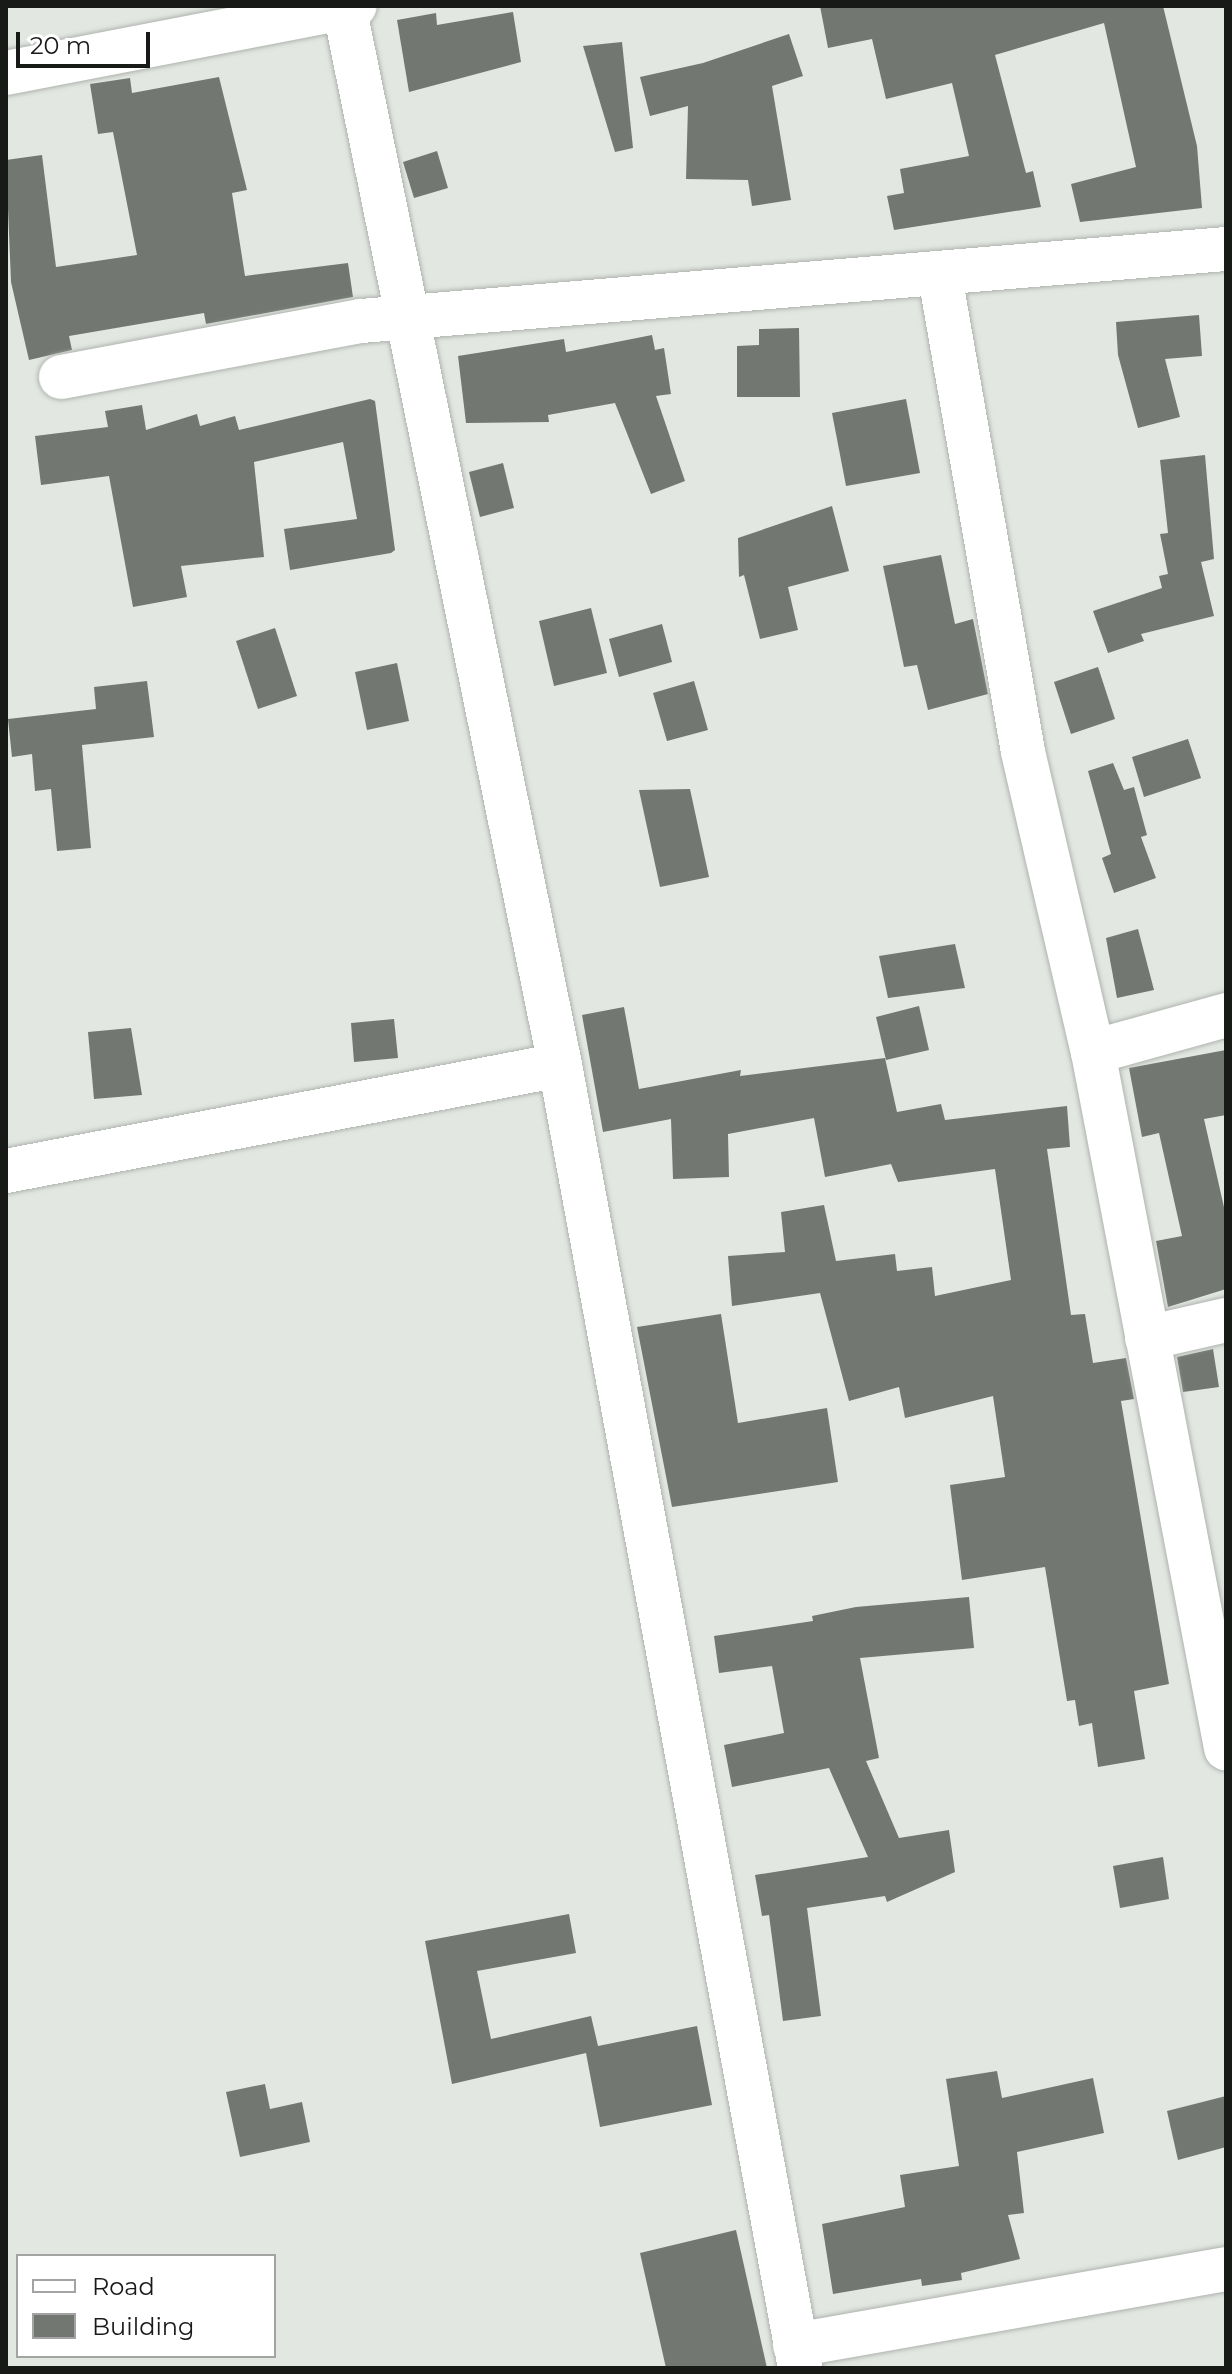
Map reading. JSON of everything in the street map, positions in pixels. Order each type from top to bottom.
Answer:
[{"type":"street","points":[[6,73],[348,7],[560,1065],[798,2356],[1226,2269]]},
{"type":"street","points":[[61,377],[248,340],[410,318],[940,276],[1226,249]]},
{"type":"street","points":[[940,276],[1023,752],[1093,1052],[1226,1748]]},
{"type":"street","points":[[1093,1052],[1226,1015]]},
{"type":"street","points":[[6,1171],[560,1065]]},
{"type":"street","points":[[1147,1338],[1226,1320]]},
{"type":"building","points":[[820,6],[1163,6],[1197,146],[1202,208],[1080,222],[1071,184],[1136,167],[1104,23],[995,55],[1026,173],[1033,171],[1041,207],[894,230],[887,196],[904,193],[900,169],[969,156],[952,83],[886,99],[872,39],[828,48]]},
{"type":"building","points":[[513,12],[521,62],[409,92],[397,20],[436,13],[437,25]]},
{"type":"building","points":[[789,34],[803,76],[772,86],[791,200],[752,206],[748,180],[686,179],[688,106],[650,116],[640,77],[703,63]]},
{"type":"building","points":[[622,42],[633,148],[615,152],[583,46]]},
{"type":"building","points":[[219,77],[247,190],[232,193],[245,276],[348,263],[353,297],[206,324],[204,313],[69,336],[72,350],[29,360],[11,282],[6,160],[42,155],[56,267],[137,255],[113,132],[98,134],[90,84],[130,78],[132,93]]},
{"type":"building","points":[[437,151],[448,188],[414,198],[403,162]]},
{"type":"building","points":[[1199,315],[1202,356],[1165,359],[1180,417],[1138,428],[1118,355],[1116,322]]},
{"type":"building","points":[[799,328],[800,397],[737,397],[737,346],[759,345],[759,329]]},
{"type":"building","points":[[652,335],[655,350],[664,348],[671,394],[656,396],[685,481],[651,494],[615,403],[548,415],[549,422],[466,423],[458,356],[564,339],[566,352]]},
{"type":"building","points":[[370,399],[375,401],[395,550],[391,553],[290,570],[284,529],[357,519],[343,442],[254,462],[264,557],[181,566],[187,597],[133,607],[109,476],[41,485],[35,436],[108,427],[105,411],[142,405],[146,430],[197,414],[200,426],[235,416],[239,430]]},
{"type":"building","points":[[906,399],[920,473],[846,486],[832,413]]},
{"type":"building","points":[[1205,455],[1214,559],[1201,562],[1214,616],[1141,634],[1144,641],[1108,653],[1093,611],[1162,588],[1159,576],[1168,574],[1160,534],[1168,533],[1160,460]]},
{"type":"building","points":[[503,463],[514,508],[480,517],[469,472]]},
{"type":"building","points":[[832,506],[849,571],[788,587],[798,630],[760,639],[744,575],[739,577],[738,538]]},
{"type":"building","points":[[941,555],[955,624],[973,619],[988,694],[928,710],[917,665],[904,667],[883,566]]},
{"type":"building","points":[[591,608],[607,673],[554,686],[539,621]]},
{"type":"building","points":[[662,624],[672,662],[619,677],[609,639]]},
{"type":"building","points":[[275,628],[297,696],[258,709],[236,641]]},
{"type":"building","points":[[397,663],[409,721],[367,730],[355,672]]},
{"type":"building","points":[[1098,667],[1115,719],[1071,734],[1054,682]]},
{"type":"building","points":[[147,681],[154,737],[82,745],[91,848],[57,851],[51,789],[35,791],[32,754],[12,757],[8,719],[96,709],[94,687]]},
{"type":"building","points":[[694,681],[708,730],[667,741],[653,693]]},
{"type":"building","points":[[1188,739],[1201,778],[1144,797],[1132,757]]},
{"type":"building","points":[[1113,763],[1124,790],[1134,787],[1147,835],[1141,837],[1156,878],[1114,893],[1102,858],[1111,854],[1088,771]]},
{"type":"building","points":[[690,789],[709,877],[660,887],[639,790]]},
{"type":"building","points":[[1138,929],[1154,990],[1117,998],[1106,938]]},
{"type":"building","points":[[955,944],[965,988],[888,998],[879,956]]},
{"type":"building","points":[[919,1006],[929,1050],[886,1060],[876,1017]]},
{"type":"building","points":[[624,1007],[639,1089],[741,1070],[740,1076],[885,1058],[897,1112],[941,1104],[945,1120],[1067,1106],[1070,1147],[1047,1149],[1071,1315],[1085,1314],[1093,1363],[1126,1358],[1134,1399],[1121,1401],[1169,1684],[1134,1691],[1145,1759],[1098,1767],[1092,1723],[1079,1726],[1075,1700],[1067,1701],[1045,1567],[962,1580],[950,1485],[1005,1477],[993,1396],[905,1418],[899,1387],[849,1401],[820,1293],[732,1306],[728,1256],[785,1252],[781,1212],[824,1205],[836,1261],[895,1254],[897,1271],[932,1267],[935,1296],[1011,1280],[995,1169],[898,1182],[891,1164],[825,1177],[814,1118],[728,1134],[729,1177],[673,1179],[671,1119],[603,1132],[582,1015]]},
{"type":"building","points":[[394,1019],[398,1058],[354,1062],[351,1023]]},
{"type":"building","points":[[131,1028],[142,1095],[94,1099],[88,1032]]},
{"type":"building","points":[[1226,1050],[1226,1115],[1204,1119],[1226,1216],[1226,1289],[1168,1307],[1156,1241],[1182,1236],[1159,1133],[1142,1137],[1129,1068]]},
{"type":"building","points":[[721,1314],[738,1423],[827,1408],[838,1482],[672,1507],[637,1327]]},
{"type":"building","points":[[1213,1349],[1219,1387],[1183,1392],[1177,1357]]},
{"type":"building","points":[[969,1597],[974,1648],[860,1658],[879,1758],[866,1761],[899,1838],[949,1830],[955,1872],[887,1902],[885,1896],[807,1908],[821,2016],[783,2021],[769,1915],[762,1916],[755,1875],[868,1857],[829,1768],[732,1787],[724,1745],[784,1733],[772,1666],[719,1673],[714,1636],[813,1621],[812,1616],[856,1607]]},
{"type":"building","points":[[1163,1857],[1169,1899],[1120,1908],[1113,1866]]},
{"type":"building","points":[[569,1914],[576,1953],[477,1971],[491,2039],[591,2016],[598,2046],[697,2026],[712,2105],[600,2127],[586,2053],[452,2084],[425,1941]]},
{"type":"building","points":[[997,2071],[1002,2098],[1093,2078],[1104,2133],[1017,2152],[1024,2213],[1008,2215],[1020,2259],[961,2273],[962,2280],[922,2286],[921,2279],[833,2294],[822,2224],[905,2207],[900,2175],[959,2166],[946,2079]]},
{"type":"building","points":[[265,2084],[270,2109],[302,2102],[310,2142],[240,2157],[226,2092]]},
{"type":"building","points":[[1226,2096],[1226,2147],[1178,2160],[1167,2111]]},
{"type":"building","points":[[736,2230],[767,2368],[666,2368],[640,2253]]}]
